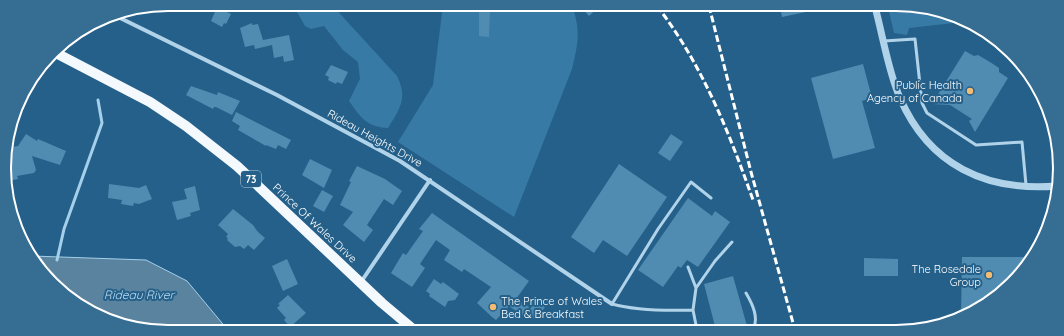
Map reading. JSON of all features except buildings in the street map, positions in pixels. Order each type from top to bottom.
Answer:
[{"type":"main road","name":"Prince Of Wales Drive","points":[[59,55],[150,102],[186,126],[237,166],[382,304],[409,325]]},
{"type":"street","points":[[876,11],[900,99],[924,138],[945,158],[964,171],[1003,185],[1026,187],[1052,186]]},
{"type":"street","name":"Rideau Heights Drive","points":[[120,18],[277,95],[400,161],[612,304]]},
{"type":"street","points":[[361,283],[430,180]]},
{"type":"lane","points":[[884,42],[915,38],[922,102],[927,113],[976,145],[1022,142],[1026,187]]},
{"type":"lane","points":[[693,310],[667,310],[612,304],[658,228],[691,182],[711,198]]},
{"type":"lane","points":[[696,325],[693,310],[696,288],[715,261],[732,242]]},
{"type":"lane","points":[[688,267],[696,288]]},
{"type":"lane","points":[[746,294],[755,314],[756,325]]},
{"type":"shaded area","points":[[296,11],[337,11],[397,76],[402,91],[401,103],[388,128],[370,124],[361,117],[349,101],[360,79],[358,62],[343,50],[324,26],[311,29],[305,26]]},
{"type":"shaded area","points":[[442,11],[574,11],[577,22],[578,37],[572,69],[514,217],[398,142],[433,85]]},
{"type":"shaded area","points":[[889,11],[916,12],[937,16],[956,23],[909,28],[907,35],[894,33]]},
{"type":"water","name":"Rideau River","points":[[38,256],[146,260],[187,281],[224,325],[158,325],[118,317],[89,304],[72,293],[50,272]]},
{"type":"waterway","points":[[57,260],[64,229],[102,123],[98,100]]},
{"type":"railway","points":[[661,11],[688,51],[713,99],[753,200]]},
{"type":"railway","points":[[710,11],[751,172],[794,325]]},
{"type":"place","name":"Public Health Agency of Canada","points":[[970,91]]},
{"type":"place","name":"The Rosedale Group","points":[[989,275]]},
{"type":"place","name":"The Prince of Wales Bed & Breakfast","points":[[493,307]]}]
